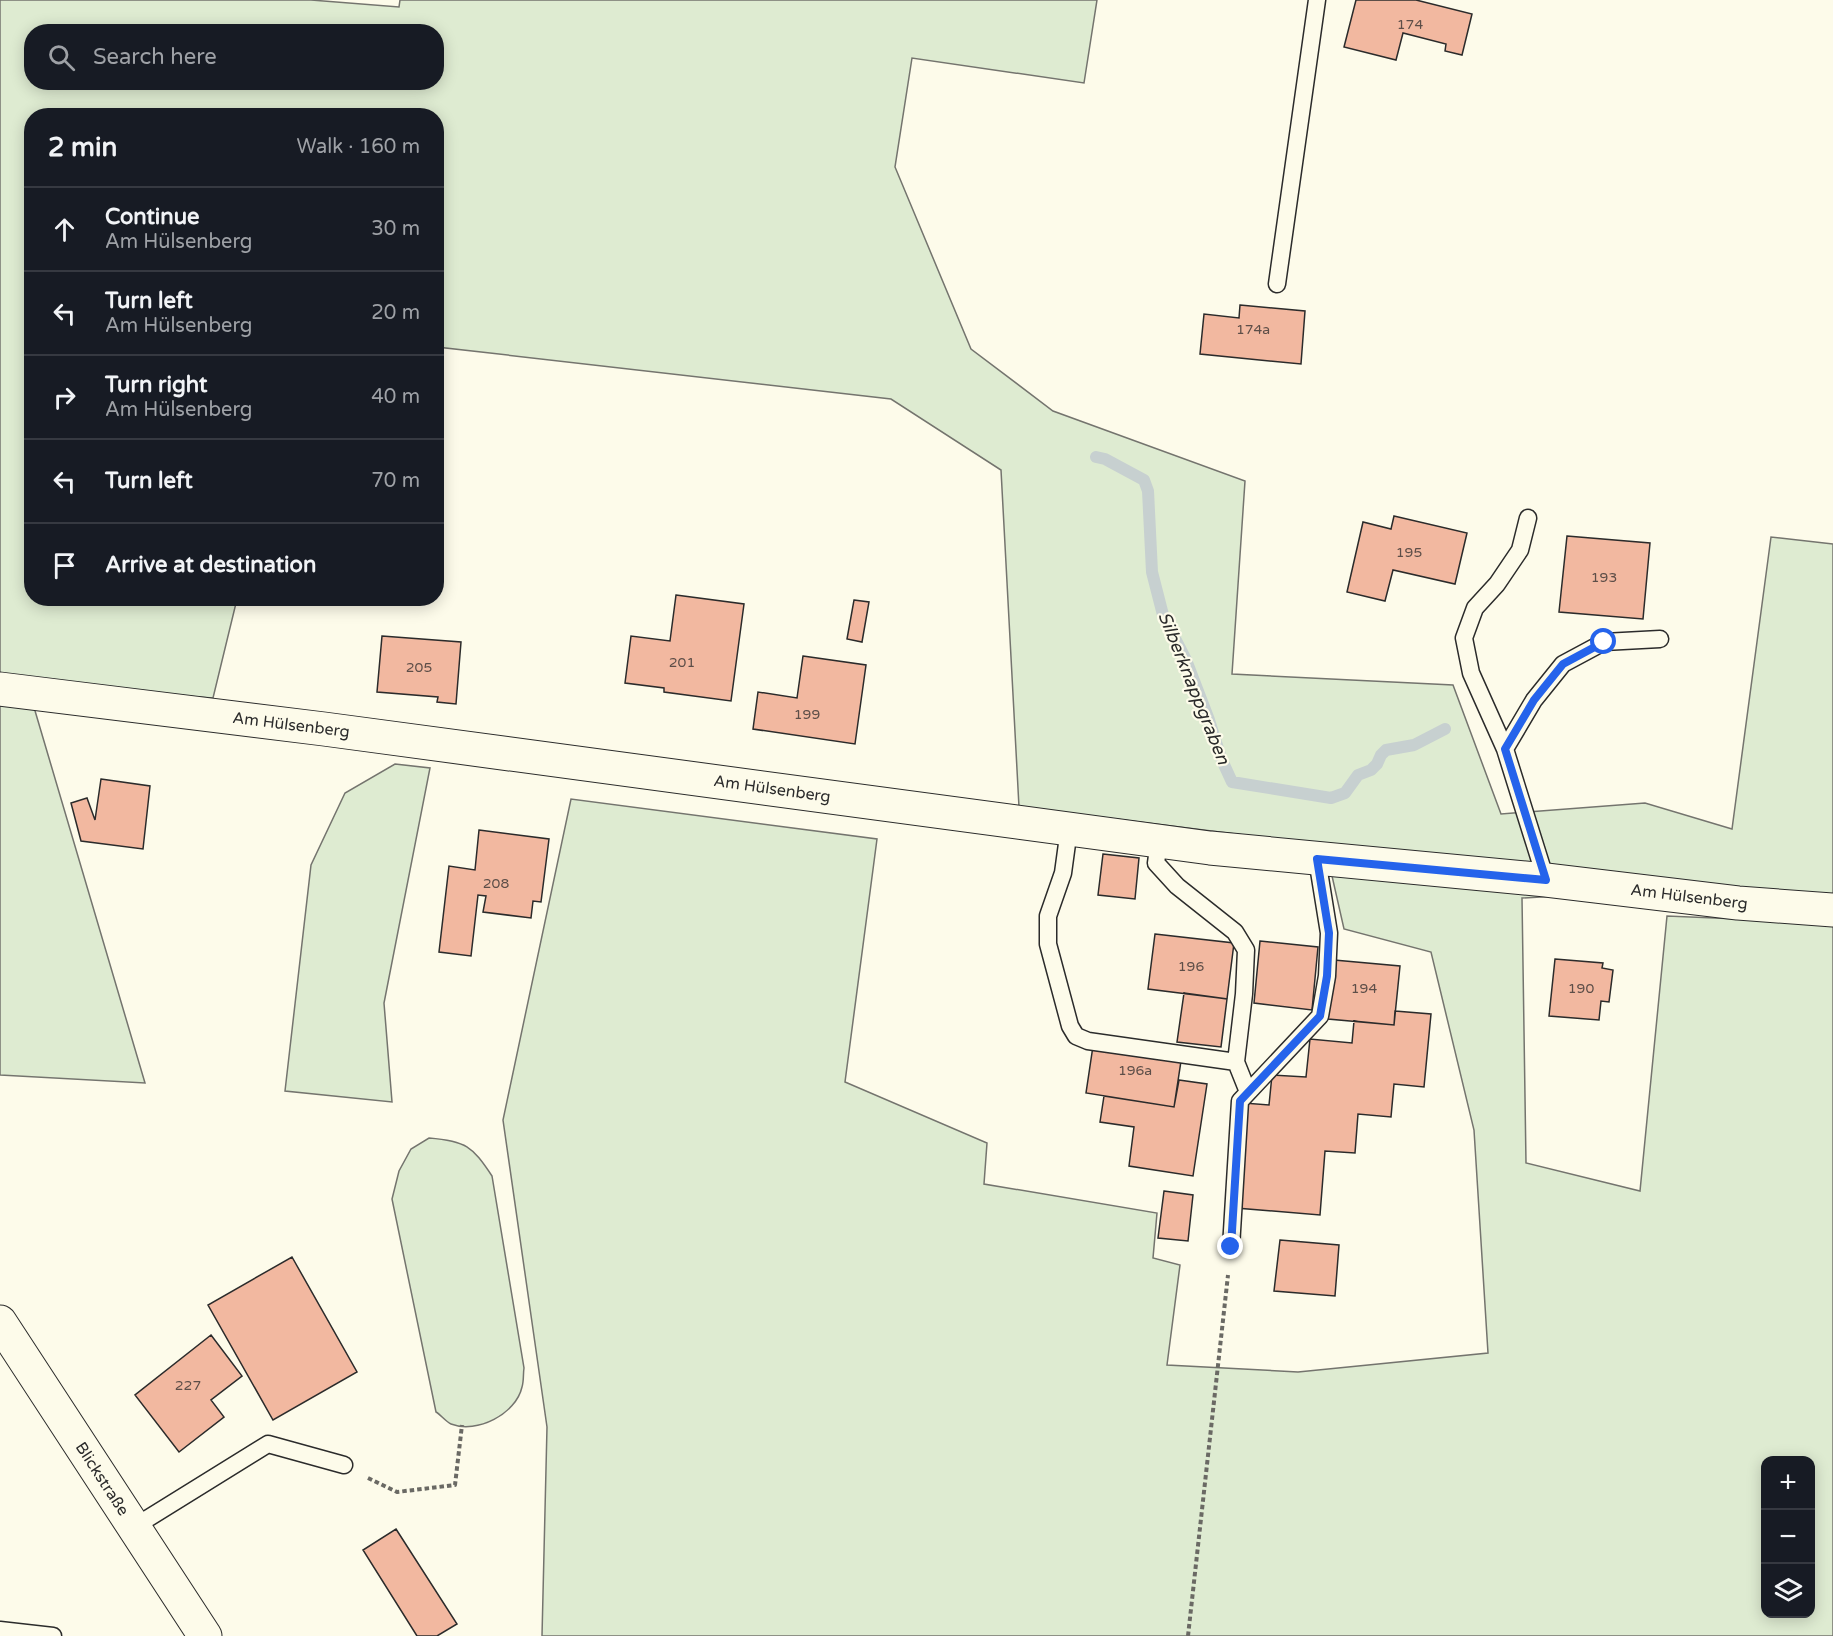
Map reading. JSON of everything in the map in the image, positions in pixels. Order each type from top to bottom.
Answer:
[{"type":"street","name":"Am Hülsenberg","points":[[0,689],[324,729],[1159,841],[1317,859],[1546,880],[1738,903],[1833,910]]},
{"type":"street","name":"Blickstraße","points":[[0,1322],[205,1636]]},
{"type":"lane","points":[[1277,284],[1317,0]]},
{"type":"lane","points":[[1528,518],[1520,550],[1497,584],[1475,608],[1464,638],[1471,673],[1505,749],[1546,880]]},
{"type":"lane","points":[[1505,749],[1534,700],[1563,664],[1604,642],[1660,639]]},
{"type":"lane","points":[[1069,829],[1064,873],[1048,916],[1048,945],[1066,1013],[1076,1036],[1088,1041],[1236,1062]]},
{"type":"lane","points":[[1159,841],[1156,862],[1177,886],[1235,932],[1246,950],[1244,994],[1236,1062],[1248,1092]]},
{"type":"lane","points":[[1231,1247],[1240,1101],[1320,1016],[1327,976],[1329,933],[1317,859]]},
{"type":"lane","points":[[134,1527],[268,1444],[344,1465]]},
{"type":"lane","points":[[0,1630],[53,1636]]},
{"type":"path","points":[[1188,1636],[1231,1247]]},
{"type":"path","points":[[344,1465],[397,1492],[455,1485],[462,1425]]},
{"type":"green space","points":[[0,0],[311,0],[399,7],[400,0],[1097,0],[1084,83],[912,58],[895,167],[971,349],[1053,411],[1245,481],[1232,674],[1453,685],[1501,814],[1645,803],[1732,829],[1771,537],[1833,544],[1833,895],[1726,886],[1522,898],[1526,1163],[1640,1191],[1667,916],[1833,923],[1833,1636],[542,1636],[547,1427],[503,1120],[571,799],[877,839],[845,1082],[987,1143],[984,1184],[1157,1213],[1153,1258],[1180,1265],[1167,1365],[1298,1372],[1488,1353],[1474,1130],[1431,952],[1344,929],[1325,845],[1019,807],[1001,470],[891,399],[444,348],[444,108],[24,108],[24,606],[235,606],[213,698],[27,685],[0,681]]},
{"type":"green space","points":[[0,701],[33,704],[145,1083],[0,1075]]},
{"type":"green space","points":[[395,764],[430,768],[384,1003],[392,1102],[285,1091],[311,865],[345,793]]},
{"type":"green space","points":[[429,1138],[452,1141],[467,1147],[479,1158],[492,1176],[524,1368],[522,1387],[512,1406],[494,1419],[472,1426],[451,1424],[436,1412],[392,1199],[399,1171],[411,1149]]},
{"type":"building","points":[[1356,0],[1416,0],[1472,14],[1462,55],[1445,51],[1446,44],[1403,33],[1396,60],[1344,47]]},
{"type":"building","points":[[1240,305],[1305,311],[1301,364],[1200,354],[1204,314],[1239,318]]},
{"type":"building","points":[[1394,516],[1467,533],[1455,584],[1393,570],[1385,601],[1347,592],[1363,522],[1391,529]]},
{"type":"building","points":[[1567,536],[1650,543],[1643,619],[1559,612]]},
{"type":"building","points":[[676,595],[744,604],[731,701],[664,692],[664,688],[625,683],[631,636],[670,641]]},
{"type":"building","points":[[854,600],[869,602],[862,642],[847,639]]},
{"type":"building","points":[[382,636],[461,642],[456,704],[437,702],[438,697],[377,692]]},
{"type":"building","points":[[803,656],[866,665],[855,744],[753,729],[758,692],[797,698]]},
{"type":"building","points":[[101,779],[150,786],[143,849],[81,841],[71,803],[87,798],[95,820]]},
{"type":"building","points":[[479,830],[549,839],[541,902],[533,901],[531,918],[483,912],[486,896],[478,895],[471,956],[439,952],[449,866],[475,870]]},
{"type":"building","points":[[1103,854],[1139,858],[1135,899],[1098,895]]},
{"type":"building","points":[[1155,934],[1234,943],[1227,999],[1148,989]]},
{"type":"building","points":[[1260,941],[1318,947],[1312,1010],[1254,1003]]},
{"type":"building","points":[[1555,959],[1603,963],[1602,968],[1613,970],[1609,1002],[1601,1001],[1599,1020],[1549,1016]]},
{"type":"building","points":[[1334,960],[1400,966],[1394,1025],[1328,1019]]},
{"type":"building","points":[[1184,993],[1227,999],[1221,1047],[1177,1042]]},
{"type":"building","points":[[1395,1011],[1431,1014],[1424,1087],[1394,1084],[1391,1117],[1358,1114],[1355,1153],[1325,1151],[1320,1215],[1236,1208],[1244,1103],[1269,1105],[1272,1075],[1306,1077],[1310,1039],[1352,1043],[1354,1021],[1394,1025]]},
{"type":"building","points":[[1093,1046],[1181,1061],[1174,1107],[1086,1093]]},
{"type":"building","points":[[1179,1080],[1207,1084],[1193,1176],[1129,1166],[1134,1127],[1100,1122],[1104,1096],[1174,1107]]},
{"type":"building","points":[[1164,1191],[1193,1195],[1188,1241],[1158,1238]]},
{"type":"building","points":[[1280,1240],[1339,1245],[1335,1296],[1274,1291]]},
{"type":"building","points":[[292,1257],[357,1372],[273,1420],[208,1305]]},
{"type":"building","points":[[211,1335],[242,1376],[211,1400],[224,1417],[179,1452],[135,1395]]},
{"type":"building","points":[[396,1529],[457,1624],[437,1636],[417,1636],[363,1550]]},
{"type":"waterway","name":"Silberknappgraben","points":[[1096,457],[1105,459],[1144,480],[1148,491],[1152,572],[1163,615],[1186,660],[1221,758],[1232,782],[1331,798],[1345,793],[1358,775],[1371,770],[1377,764],[1386,750],[1414,745],[1445,729]]},
{"type":"route","points":[[1231,1247],[1240,1101],[1320,1016],[1327,976],[1329,933],[1317,859],[1546,880],[1505,749],[1534,700],[1563,664],[1604,642]]}]
